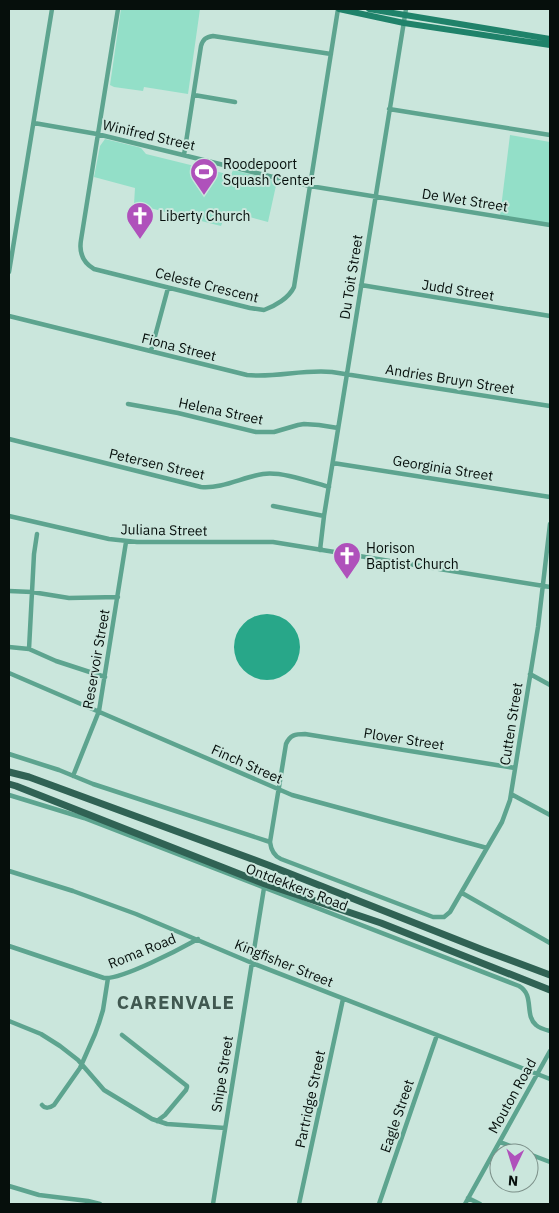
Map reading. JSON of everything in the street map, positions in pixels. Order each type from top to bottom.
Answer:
[{"type":"main road","name":"Ontdekkers Road","points":[[9,772],[39,781],[268,865],[550,975]]},
{"type":"main road","name":"Ontdekkers Road","points":[[9,784],[265,884],[381,924],[550,990]]},
{"type":"main road","points":[[521,978],[550,994]]},
{"type":"street","points":[[9,272],[52,9]]},
{"type":"street","name":"Celeste Crescent","points":[[118,9],[81,240],[81,256],[94,269],[260,310],[268,309],[288,296],[294,287],[339,9]]},
{"type":"street","points":[[339,9],[405,16]]},
{"type":"street","points":[[368,9],[466,28],[529,38],[550,39]]},
{"type":"street","name":"Du Toit Street","points":[[320,550],[405,16]]},
{"type":"street","points":[[184,155],[201,46],[204,39],[213,36],[331,54]]},
{"type":"street","points":[[529,38],[550,45]]},
{"type":"street","points":[[194,95],[235,102]]},
{"type":"street","points":[[390,109],[550,135]]},
{"type":"street","name":"Winifred Street","points":[[34,123],[97,134],[310,186],[375,197]]},
{"type":"street","name":"De Wet Street","points":[[375,197],[550,226]]},
{"type":"street","points":[[9,244],[12,249]]},
{"type":"street","name":"Judd Street","points":[[361,285],[550,316]]},
{"type":"street","points":[[151,352],[168,288]]},
{"type":"street","name":"Fiona Street","points":[[9,316],[247,375],[264,376],[318,371],[347,374]]},
{"type":"street","name":"Andries Bruyn Street","points":[[347,374],[550,406]]},
{"type":"street","name":"Helena Street","points":[[128,404],[178,413],[256,432],[274,432],[304,424],[338,428]]},
{"type":"street","name":"Petersen Street","points":[[9,439],[202,486],[213,487],[266,473],[278,474],[329,487]]},
{"type":"street","name":"Georginia Street","points":[[333,462],[550,497]]},
{"type":"street","points":[[273,506],[324,516]]},
{"type":"street","name":"Juliana Street","points":[[9,516],[126,542],[265,542],[550,587]]},
{"type":"street","name":"Cutten Street","points":[[450,912],[502,822],[509,805],[543,586],[550,524]]},
{"type":"street","points":[[29,649],[34,554],[37,534]]},
{"type":"street","name":"Reservoir Street","points":[[73,776],[100,711],[126,542]]},
{"type":"street","points":[[9,590],[69,598],[118,597]]},
{"type":"street","points":[[9,647],[29,649],[56,661],[105,677]]},
{"type":"street","name":"Finch Street","points":[[9,673],[292,796],[487,848]]},
{"type":"street","points":[[530,674],[550,685]]},
{"type":"street","name":"Plover Street","points":[[279,790],[286,744],[290,737],[297,734],[515,768]]},
{"type":"street","points":[[9,754],[59,770],[93,784],[270,842],[279,790]]},
{"type":"street","points":[[511,794],[550,815]]},
{"type":"street","name":"Ontdekkers Road","points":[[9,795],[84,818],[520,987],[525,991],[536,1026],[550,1031]]},
{"type":"street","name":"Ontdekkers Road","points":[[270,842],[272,851],[281,859],[433,917],[444,917],[450,912]]},
{"type":"street","name":"Kingfisher Street","points":[[9,871],[73,891],[136,914],[252,963],[550,1079]]},
{"type":"street","name":"Snipe Street","points":[[213,1204],[264,888]]},
{"type":"street","points":[[462,894],[550,943]]},
{"type":"street","name":"Roma Road","points":[[9,946],[108,978],[144,965],[198,939]]},
{"type":"street","points":[[42,1105],[48,1108],[54,1105],[80,1068],[100,1023],[108,978]]},
{"type":"street","name":"Partridge Street","points":[[299,1204],[344,999]]},
{"type":"street","points":[[9,1021],[47,1037],[69,1052],[104,1090],[157,1121],[167,1124],[225,1128]]},
{"type":"street","points":[[122,1035],[187,1086],[186,1090],[165,1115],[157,1121]]},
{"type":"street","name":"Eagle Street","points":[[379,1204],[437,1035]]},
{"type":"street","name":"Mouton Road","points":[[465,1204],[550,1051]]},
{"type":"street","points":[[9,1187],[39,1195],[100,1204]]},
{"type":"street","points":[[468,1198],[480,1204]]},
{"type":"shaded area","points":[[121,9],[200,9],[188,94],[144,87],[143,91],[110,85]]},
{"type":"shaded area","points":[[510,135],[550,142],[550,224],[500,216]]},
{"type":"shaded area","name":"Roodepoort Squash Center","points":[[105,139],[141,148],[146,154],[231,175],[233,170],[277,181],[268,222],[227,211],[221,226],[134,204],[135,188],[94,177],[100,146]]},
{"type":"shaded area","points":[[267,614],[280,617],[290,624],[297,634],[300,647],[297,660],[290,670],[280,677],[267,680],[254,677],[244,670],[237,660],[234,647],[237,634],[244,624],[254,617]]},
{"type":"place","name":"Roodepoort Squash Center","points":[[204,196]]},
{"type":"place","name":"Liberty Church","points":[[140,240]]},
{"type":"place","name":"Horison Baptist Church","points":[[347,580]]},
{"type":"district","name":"CARENVALE","points":[[176,1002]]}]
